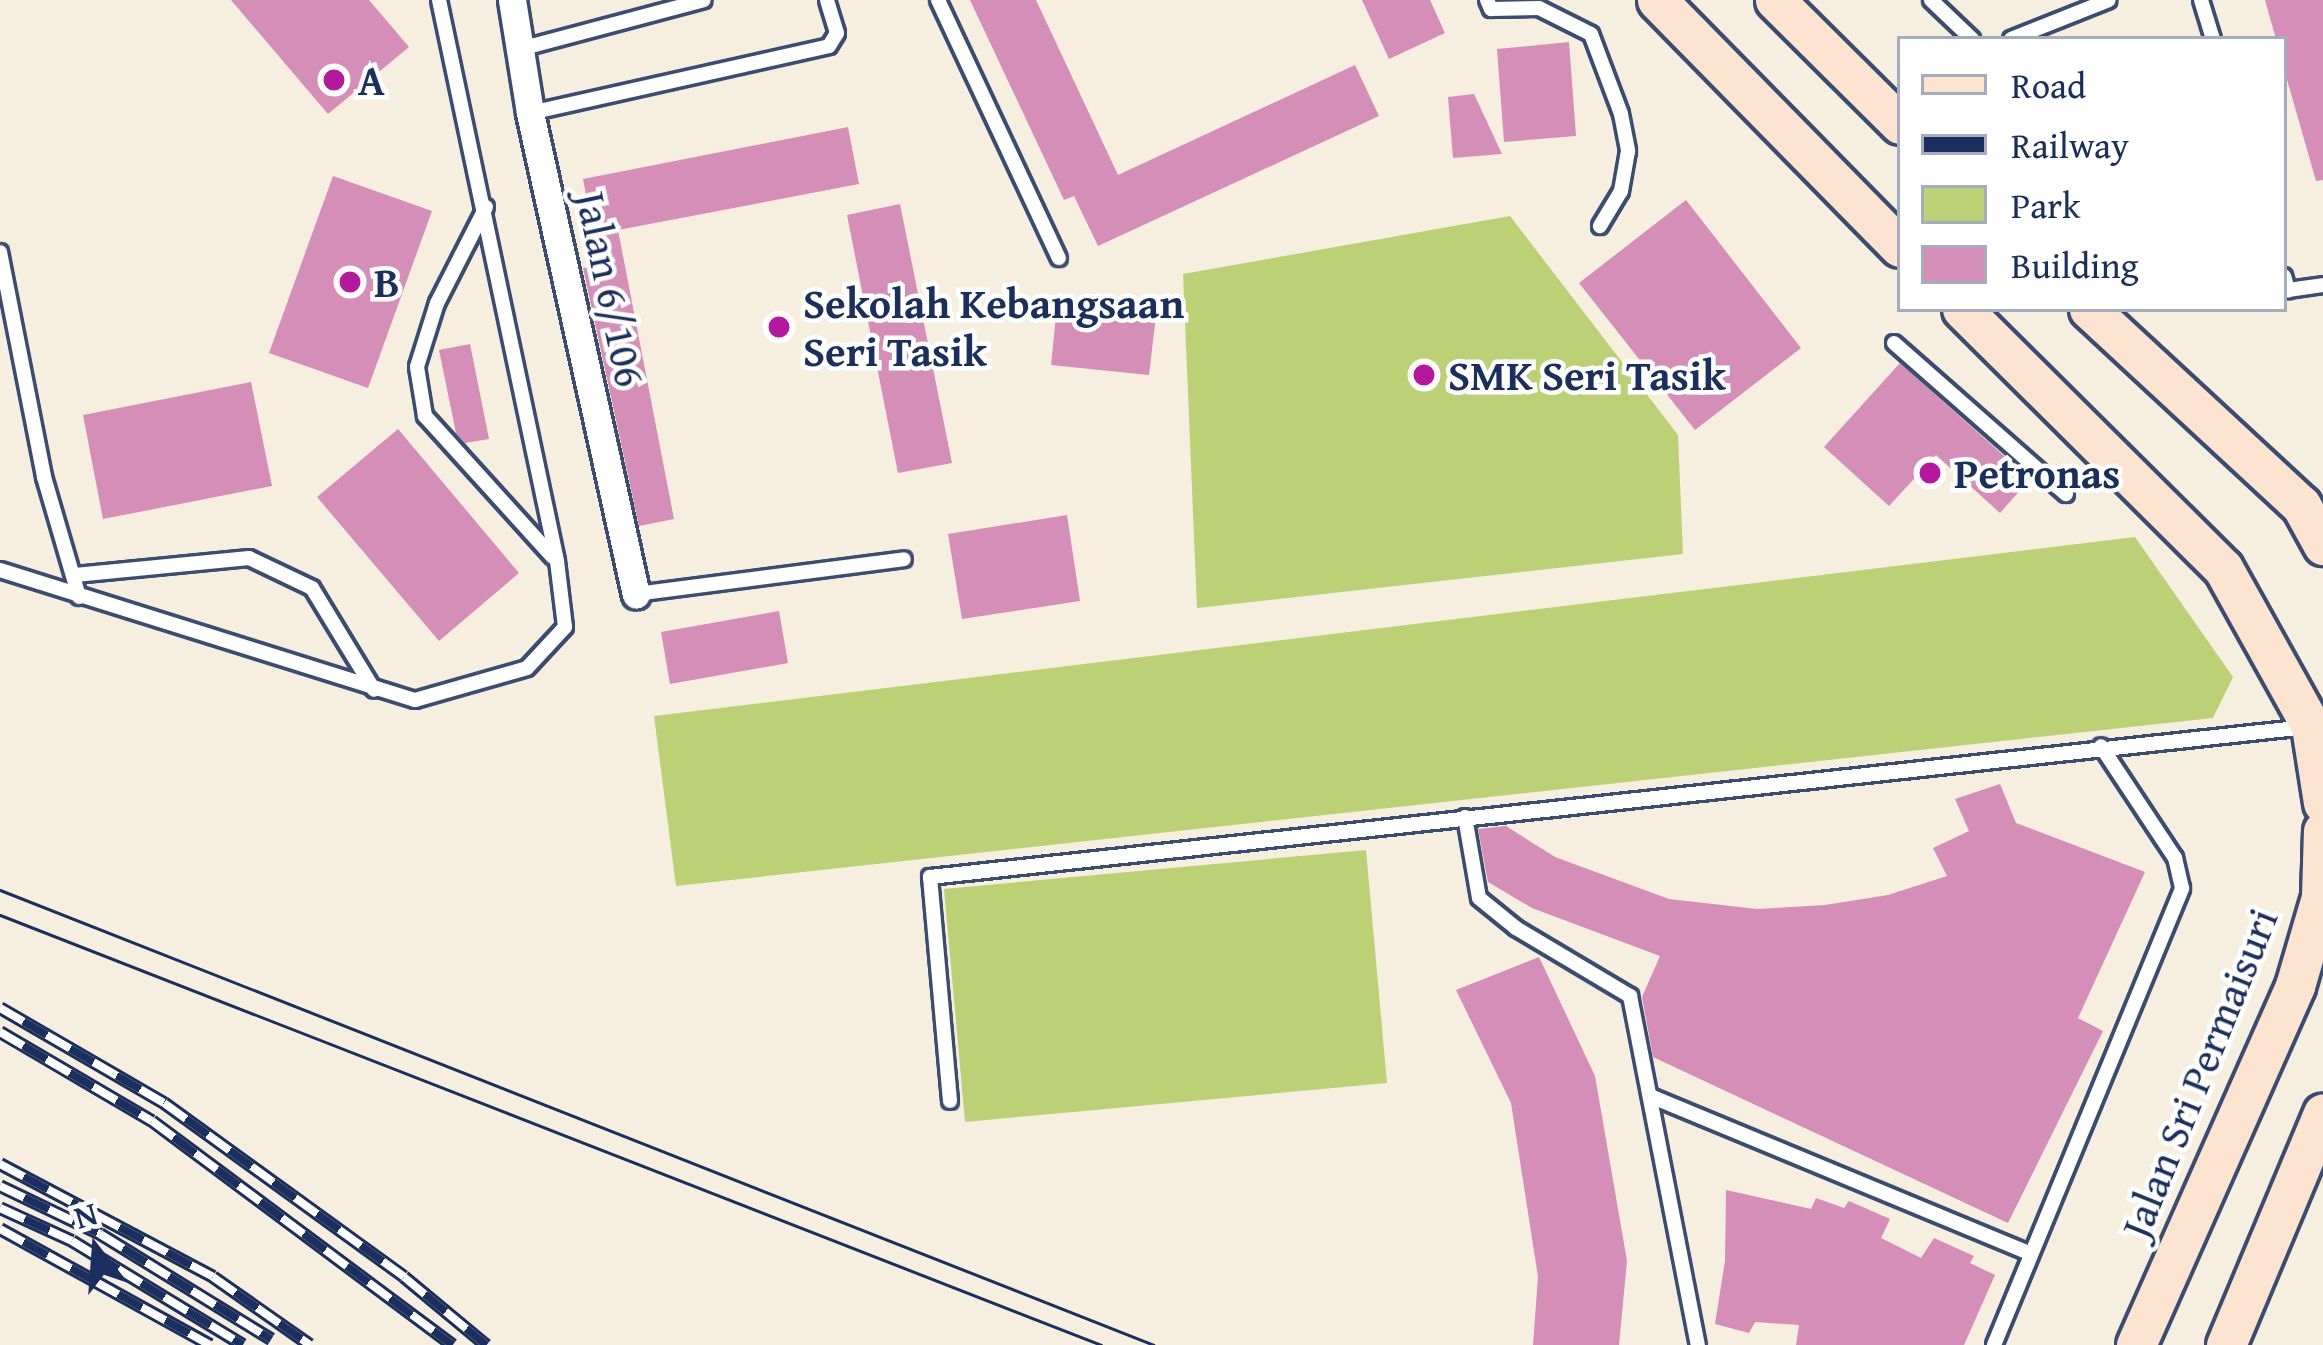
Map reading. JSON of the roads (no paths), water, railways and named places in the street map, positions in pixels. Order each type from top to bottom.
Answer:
[{"type":"main road","points":[[1657,0],[1897,244]]},
{"type":"main road","points":[[1775,0],[1897,121]]},
{"type":"main road","points":[[1965,312],[2223,568],[2312,726],[2323,803]]},
{"type":"main road","points":[[2092,312],[2301,505],[2323,545]]},
{"type":"main road","name":"Jalan Sri Permaisuri","points":[[2136,1345],[2319,925],[2323,831]]},
{"type":"main road","points":[[2226,1345],[2323,1113]]},
{"type":"street","name":"Jalan 6/106","points":[[512,0],[530,113],[635,594]]},
{"type":"lane","points":[[520,49],[704,0]]},
{"type":"lane","points":[[530,113],[830,46],[837,33],[827,0]]},
{"type":"lane","points":[[938,0],[1060,258]]},
{"type":"lane","points":[[1487,0],[1491,9],[1539,8],[1591,34],[1622,114],[1628,151],[1621,191],[1600,226]]},
{"type":"lane","points":[[1931,0],[1969,36]]},
{"type":"lane","points":[[2019,36],[2109,0]]},
{"type":"lane","points":[[2201,0],[2212,36]]},
{"type":"lane","points":[[0,571],[415,700],[527,668],[565,627],[486,207],[434,3]]},
{"type":"lane","points":[[486,207],[436,303],[417,367],[425,416],[556,561]]},
{"type":"lane","points":[[0,252],[44,477],[80,598]]},
{"type":"lane","points":[[2287,287],[2323,285]]},
{"type":"lane","points":[[1894,343],[2066,494]]},
{"type":"lane","points":[[76,575],[250,558],[312,588],[374,690]]},
{"type":"lane","points":[[635,594],[904,559]]},
{"type":"lane","points":[[950,1101],[930,877],[2312,726]]},
{"type":"lane","points":[[1994,1345],[2182,888],[2174,858],[2101,746]]},
{"type":"lane","points":[[1465,817],[1479,898],[1516,928],[1630,996],[1698,1345]]},
{"type":"lane","points":[[1650,1096],[2031,1254]]},
{"type":"tram line","points":[[0,890],[1154,1345]]},
{"type":"tram line","points":[[0,915],[1101,1345]]},
{"type":"railway","points":[[0,1008],[164,1103],[404,1277],[486,1345]]},
{"type":"railway","points":[[0,1032],[152,1121],[453,1345]]},
{"type":"railway","points":[[0,1164],[213,1277],[310,1345]]},
{"type":"railway","points":[[0,1186],[100,1234],[271,1339]]},
{"type":"railway","points":[[0,1208],[72,1241],[243,1345]]},
{"type":"railway","points":[[0,1229],[210,1345]]},
{"type":"place","name":"A","points":[[334,80]]},
{"type":"place","name":"B","points":[[350,282]]},
{"type":"place","name":"Sekolah Kebangsaan Seri Tasik","points":[[779,327]]},
{"type":"place","name":"SMK Seri Tasik","points":[[1424,375]]},
{"type":"place","name":"Petronas","points":[[1930,473]]}]
